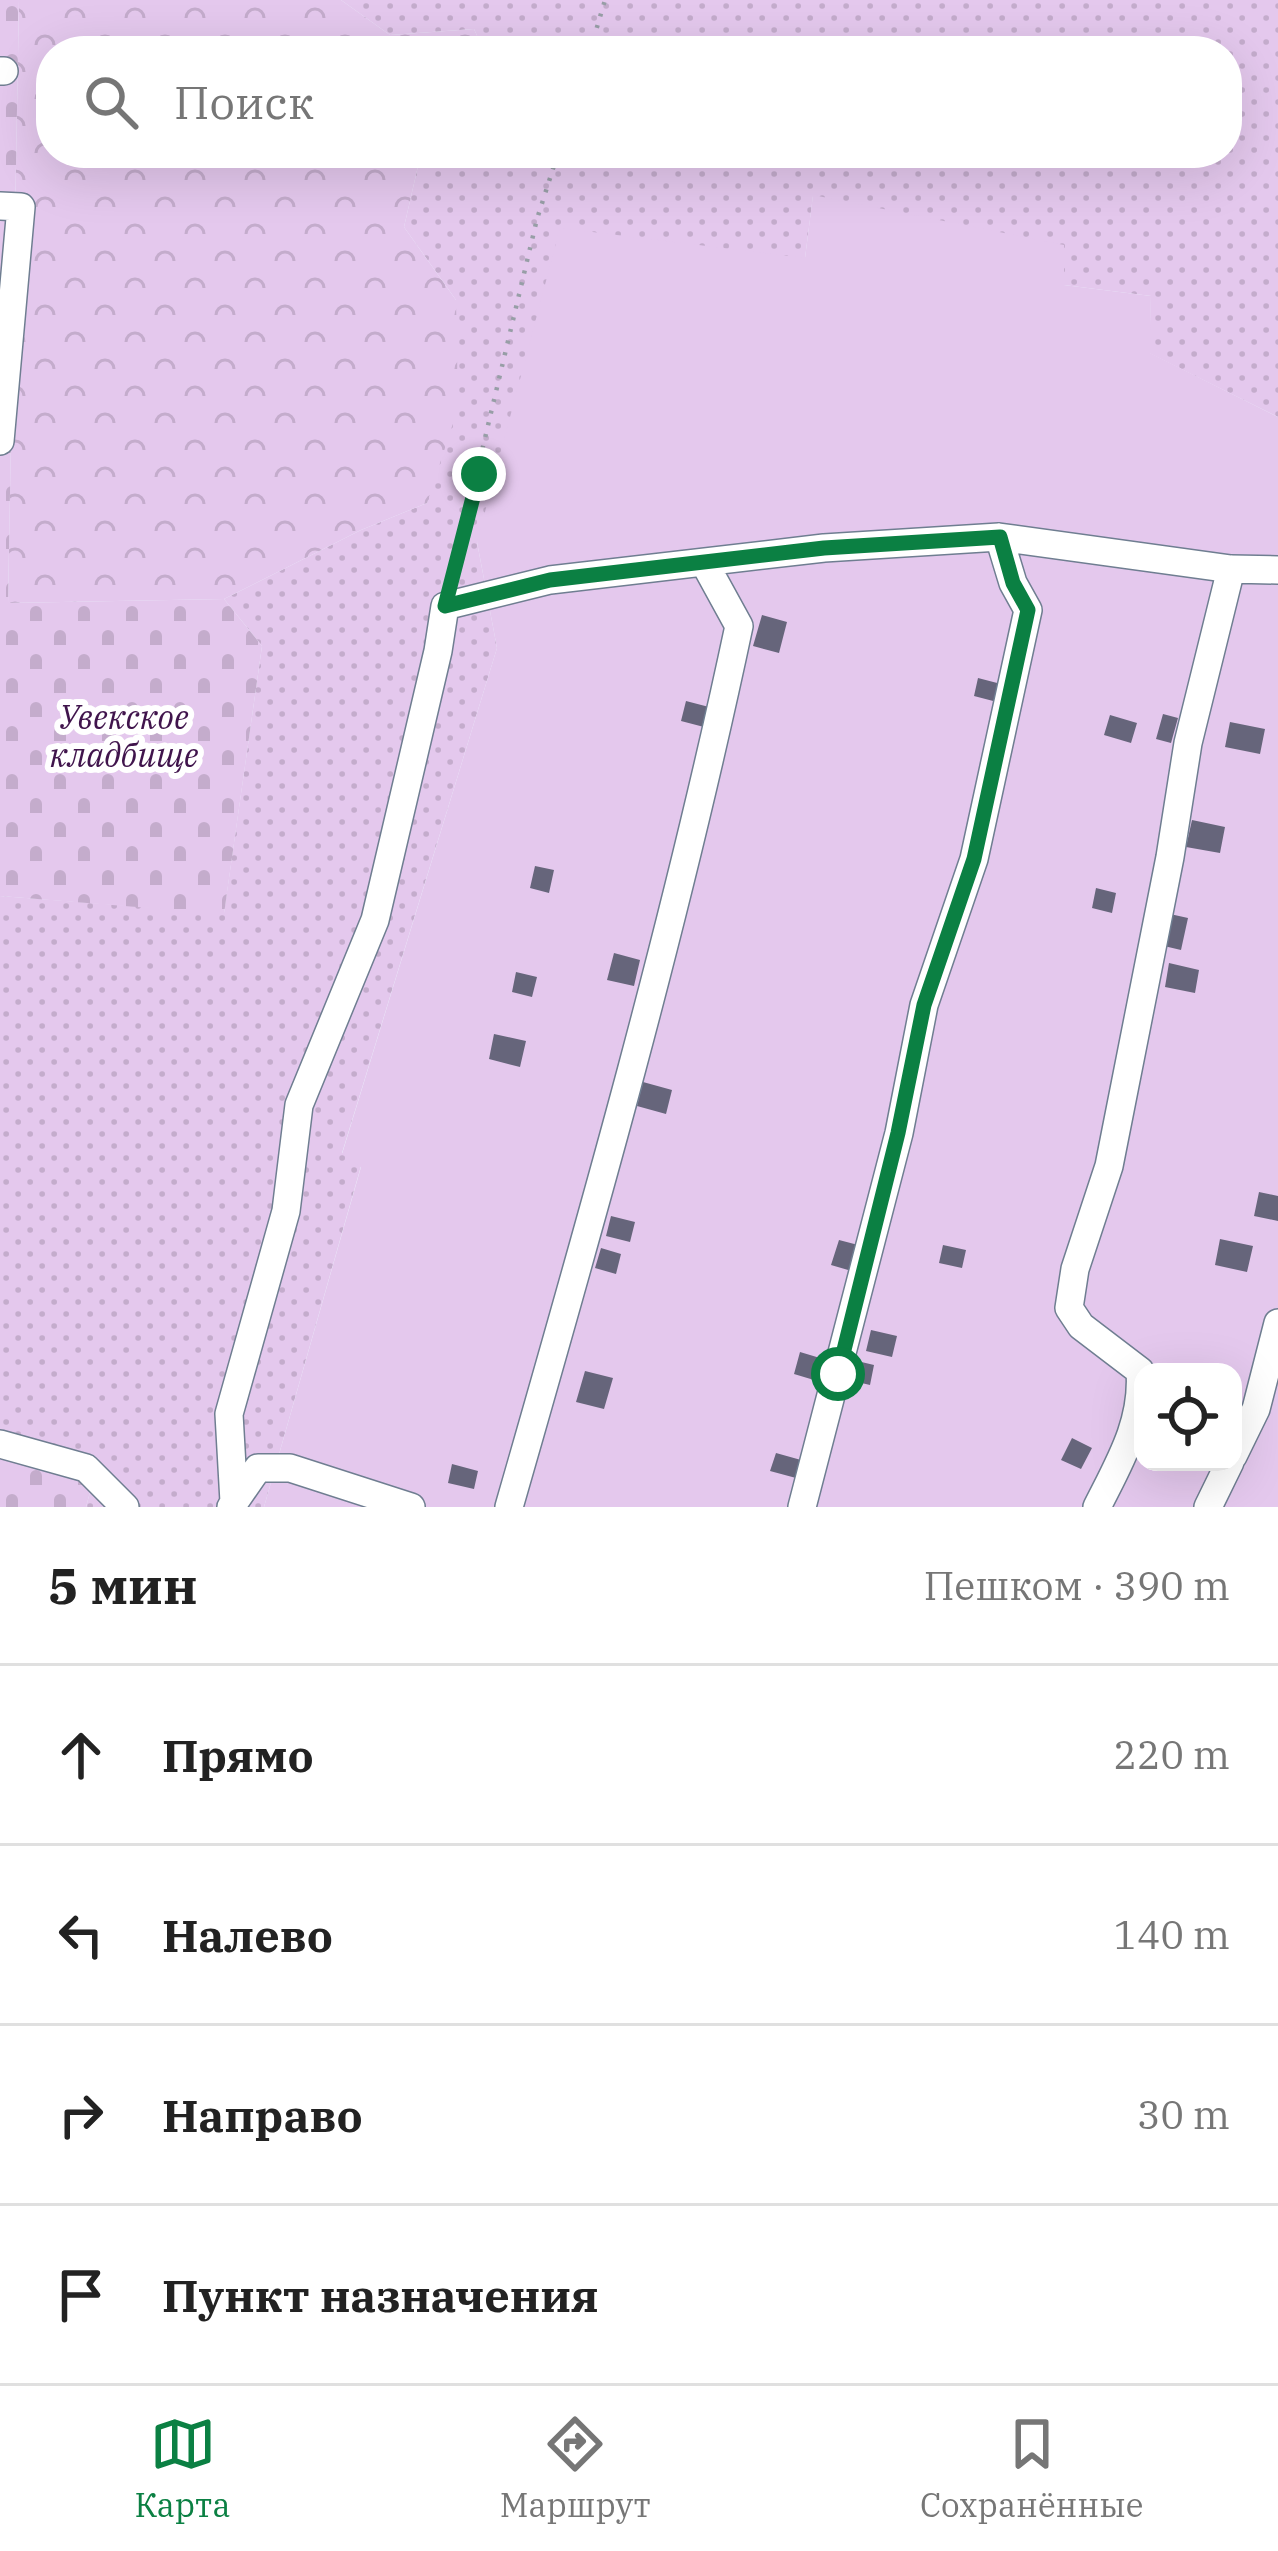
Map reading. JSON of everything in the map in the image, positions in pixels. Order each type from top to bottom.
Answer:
[{"type":"lane","points":[[0,206],[21,207],[0,441]]},
{"type":"lane","points":[[232,1504],[229,1414],[286,1210],[299,1105],[375,920],[445,606],[550,580],[824,548],[1000,537],[1231,568],[1278,569]]},
{"type":"lane","points":[[802,1507],[898,1133],[924,1005],[974,859],[1028,610],[1013,583],[1000,537]]},
{"type":"lane","points":[[509,1507],[622,1110],[704,790],[739,626],[705,564]]},
{"type":"lane","points":[[1096,1507],[1134,1432],[1142,1395],[1140,1371],[1081,1326],[1069,1308],[1076,1269],[1109,1166],[1188,742],[1231,568]]},
{"type":"lane","points":[[1242,1438],[1256,1409],[1278,1323]]},
{"type":"lane","points":[[0,1444],[86,1468],[125,1507]]},
{"type":"lane","points":[[232,1504],[258,1468],[290,1468],[411,1507]]},
{"type":"lane","points":[[1208,1507],[1226,1471]]},
{"type":"path","points":[[594,36],[605,0]]},
{"type":"path","points":[[445,606],[553,168]]},
{"type":"green space","name":"Увекское кладбище","points":[[0,0],[19,0],[8,603],[224,599],[262,646],[224,914],[0,896]]},
{"type":"green space","points":[[19,0],[341,0],[390,35],[474,29],[477,36],[36,36],[36,168],[418,168],[404,227],[456,300],[458,408],[427,503],[361,530],[224,599],[8,603]]},
{"type":"green space","points":[[341,0],[1278,0],[1278,417],[1149,353],[1151,296],[1064,285],[1064,246],[813,196],[805,258],[477,542],[497,648],[342,1153],[361,1166],[264,1507],[86,1507],[99,1459],[0,1430],[0,896],[224,913],[262,646],[224,599],[361,530],[427,503],[456,300],[404,227],[418,168],[1242,168],[1242,36],[477,36],[474,29],[390,35]]},
{"type":"green space","points":[[813,195],[1064,245],[1064,285],[1151,296],[1150,353],[1278,417],[1278,1507],[264,1507],[361,1167],[342,1154],[497,648],[477,542],[560,228],[805,258]]},
{"type":"green space","points":[[0,1430],[99,1459],[86,1507],[0,1507]]},
{"type":"building","points":[[762,615],[787,622],[779,653],[753,646]]},
{"type":"building","points":[[978,678],[1001,684],[997,702],[974,696]]},
{"type":"building","points":[[686,701],[709,707],[704,727],[681,721]]},
{"type":"building","points":[[1163,714],[1178,718],[1171,743],[1156,739]]},
{"type":"building","points":[[1110,715],[1137,723],[1131,743],[1104,735]]},
{"type":"building","points":[[1230,722],[1265,729],[1260,754],[1225,747]]},
{"type":"building","points":[[1192,820],[1225,827],[1220,853],[1186,847]]},
{"type":"building","points":[[535,866],[554,870],[549,893],[530,888]]},
{"type":"building","points":[[1096,888],[1116,893],[1112,913],[1092,908]]},
{"type":"building","points":[[1170,914],[1188,918],[1181,950],[1164,946]]},
{"type":"building","points":[[614,953],[640,960],[634,986],[607,980]]},
{"type":"building","points":[[1169,963],[1199,970],[1195,993],[1165,987]]},
{"type":"building","points":[[516,972],[537,977],[532,997],[512,992]]},
{"type":"building","points":[[494,1034],[526,1041],[520,1067],[489,1059]]},
{"type":"building","points":[[643,1082],[672,1090],[666,1114],[637,1106]]},
{"type":"building","points":[[1259,1192],[1278,1196],[1278,1221],[1254,1216]]},
{"type":"building","points":[[611,1216],[635,1222],[630,1242],[606,1236]]},
{"type":"building","points":[[1220,1239],[1253,1246],[1247,1272],[1215,1265]]},
{"type":"building","points":[[839,1240],[862,1246],[855,1272],[831,1265]]},
{"type":"building","points":[[943,1245],[966,1250],[962,1268],[939,1263]]},
{"type":"building","points":[[601,1248],[621,1254],[616,1274],[595,1268]]},
{"type":"building","points":[[871,1330],[897,1336],[892,1357],[866,1351]]},
{"type":"building","points":[[800,1352],[820,1358],[814,1380],[794,1374]]},
{"type":"building","points":[[853,1360],[874,1365],[870,1385],[849,1380]]},
{"type":"building","points":[[585,1371],[613,1378],[604,1409],[576,1402]]},
{"type":"building","points":[[1072,1438],[1092,1448],[1081,1469],[1061,1460]]},
{"type":"building","points":[[776,1453],[801,1460],[796,1478],[770,1471]]},
{"type":"building","points":[[452,1464],[478,1471],[474,1489],[448,1483]]},
{"type":"route","points":[[479,474],[445,606],[550,580],[824,548],[1000,537],[1013,583],[1028,610],[974,859],[924,1005],[898,1133],[838,1374]]}]
